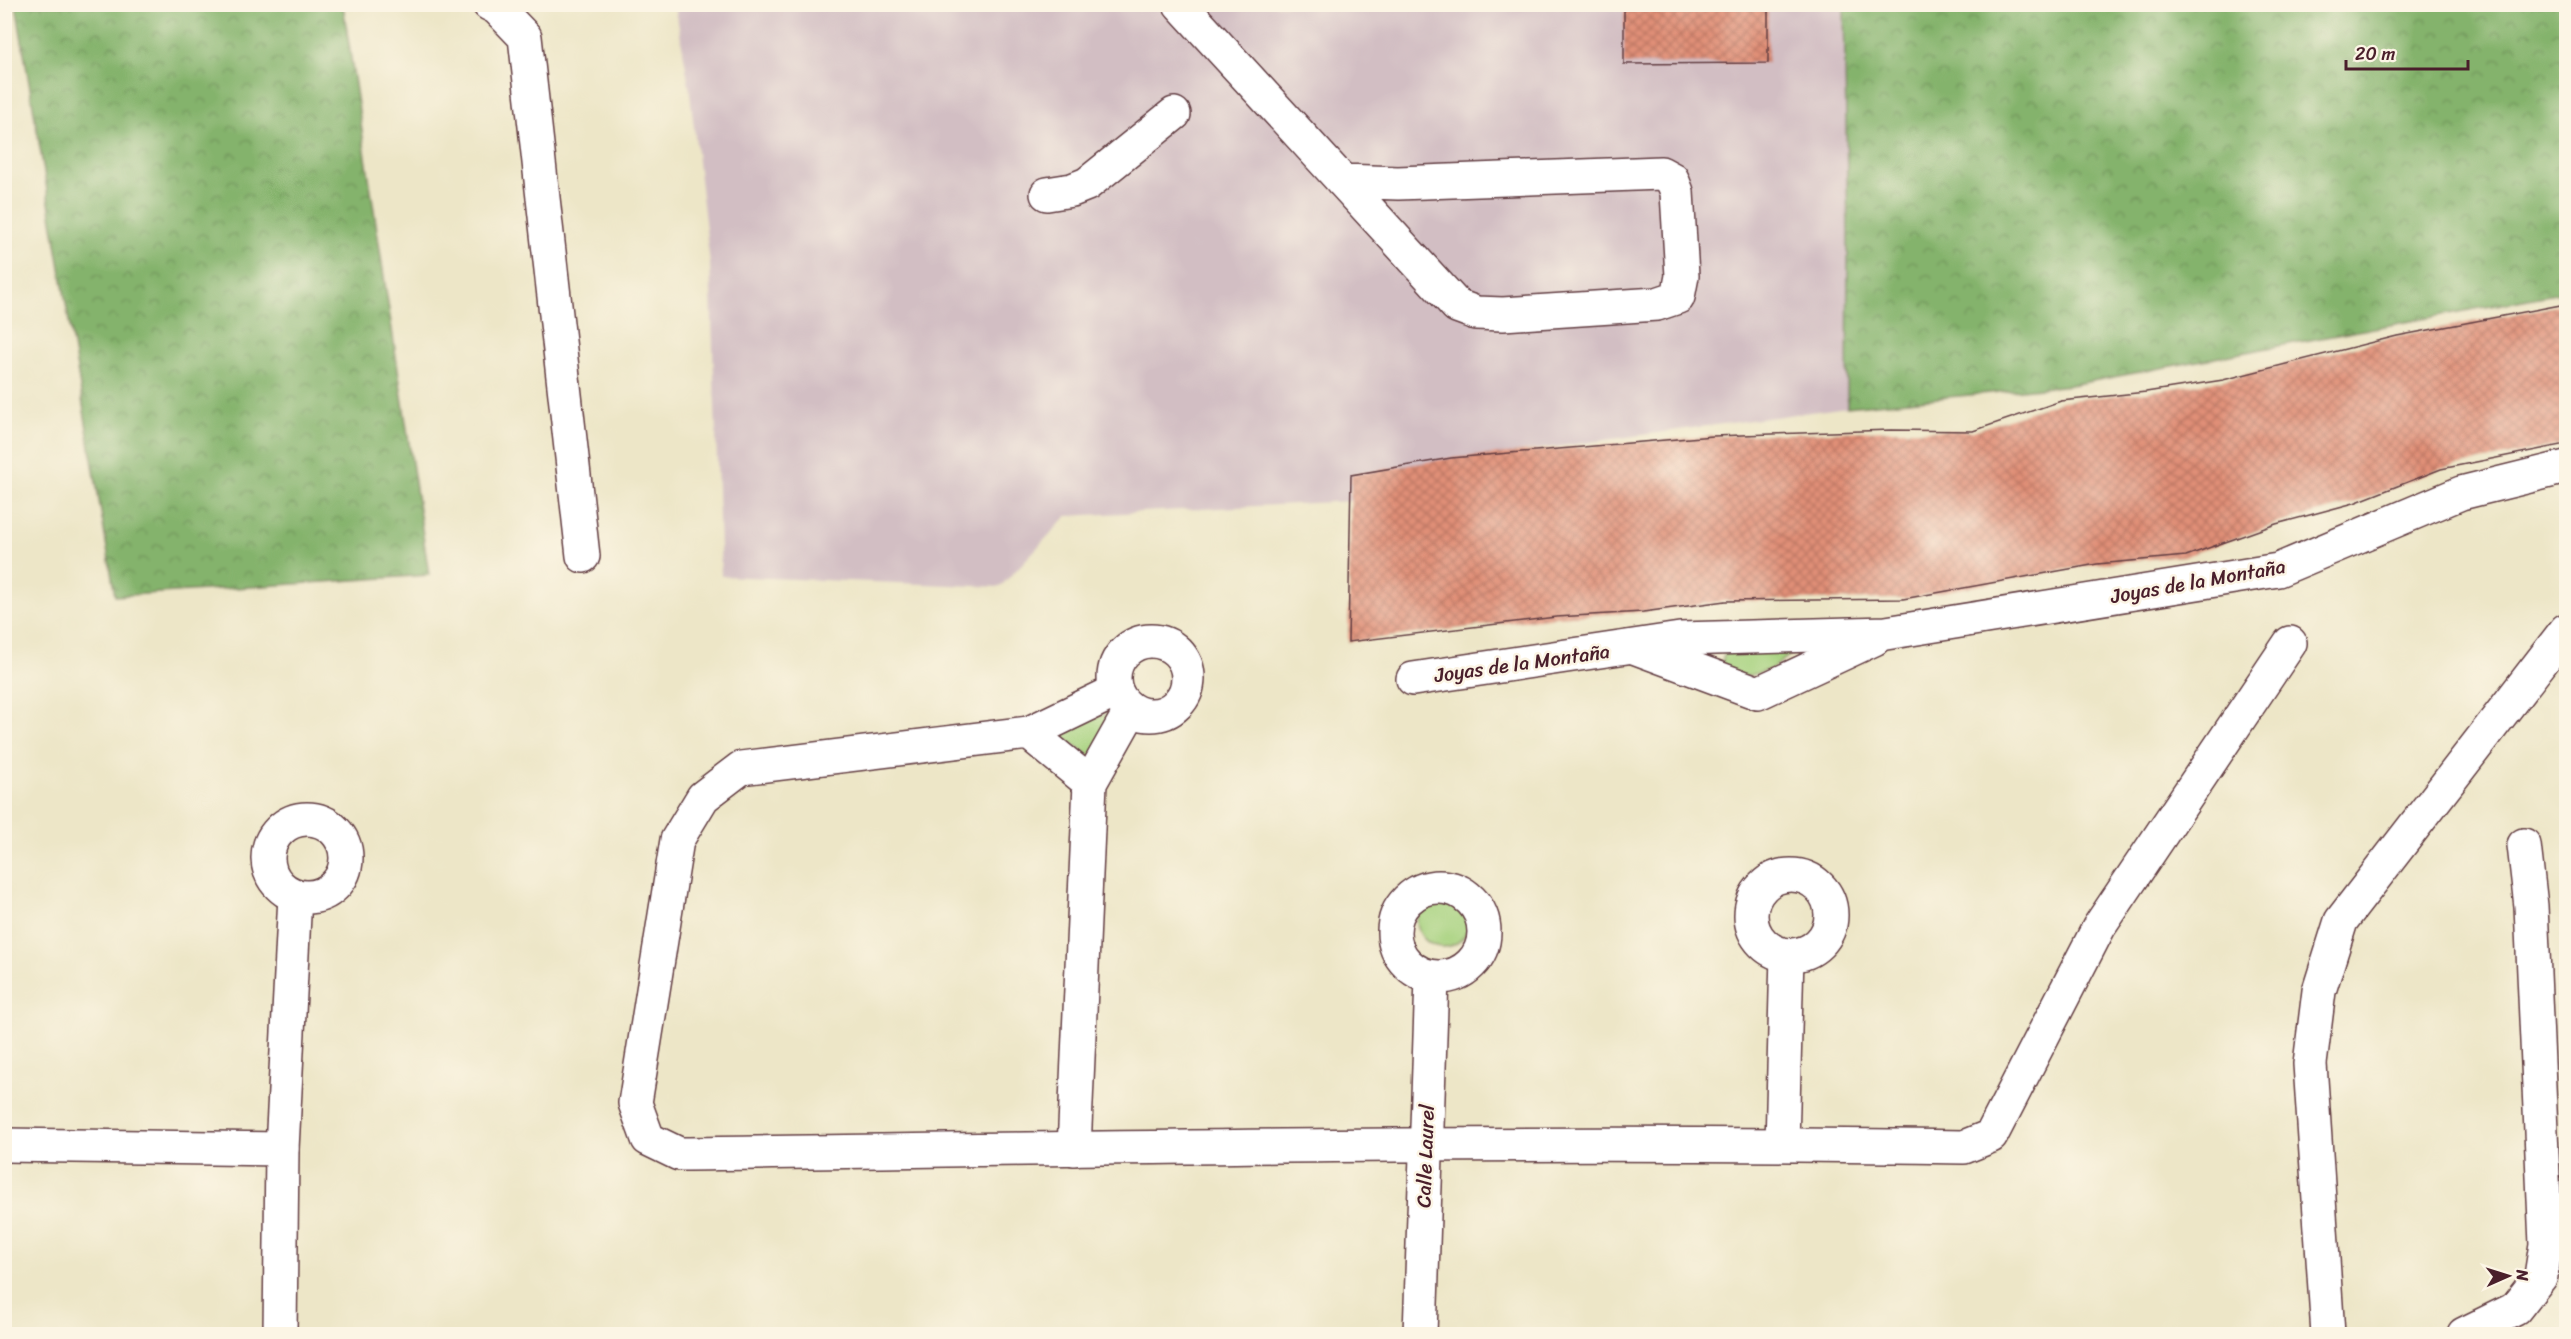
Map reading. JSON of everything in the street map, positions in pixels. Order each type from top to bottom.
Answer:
[{"type":"street","points":[[489,4],[497,8],[525,37],[584,556]]},
{"type":"street","points":[[1180,4],[1456,306],[1476,313],[1657,304],[1678,297],[1682,276],[1677,192],[1672,179],[1660,173],[1398,183],[1342,181]]},
{"type":"street","points":[[1047,194],[1072,190],[1087,184],[1174,114]]},
{"type":"street","name":"Joyas de la Montaña","points":[[1413,679],[1680,639],[1886,633],[2278,570],[2461,493],[2566,467]]},
{"type":"street","points":[[2328,1335],[2310,1064],[2319,991],[2341,921],[2566,630]]},
{"type":"street","name":"Joyas de la Montaña","points":[[1631,646],[1758,693],[1886,633]]},
{"type":"street","points":[[1074,1149],[1090,783],[1123,700],[1029,734],[741,768],[703,797],[676,840],[635,1103],[648,1139],[679,1154],[1782,1144],[1964,1147],[1991,1136],[2099,927],[2290,643]]},
{"type":"street","points":[[1029,734],[1090,783]]},
{"type":"street","points":[[2464,1335],[2515,1309],[2541,1276],[2556,1238],[2531,906],[2524,845]]},
{"type":"street","points":[[280,1335],[282,1149],[295,896]]},
{"type":"street","points":[[1782,1144],[1787,955]]},
{"type":"street","name":"Calle Laurel","points":[[1420,1335],[1432,978]]},
{"type":"street","points":[[4,1145],[282,1149]]},
{"type":"shaded area","points":[[675,5],[1844,5],[1848,237],[1847,407],[1351,475],[1350,501],[1067,516],[1000,587],[721,576],[710,264],[689,85]]},
{"type":"green space","points":[[16,5],[343,5],[429,575],[115,596]]},
{"type":"green space","points":[[1844,5],[2566,5],[2566,292],[2071,385],[1847,407],[1848,237]]},
{"type":"green space","points":[[1796,650],[1772,669],[1740,678],[1721,665],[1725,653]]},
{"type":"green space","points":[[1119,708],[1092,757],[1056,733]]},
{"type":"green space","points":[[1438,895],[1448,895],[1458,899],[1465,906],[1469,921],[1465,936],[1458,943],[1448,947],[1438,947],[1428,943],[1421,936],[1417,926],[1417,916],[1421,906],[1428,899]]},
{"type":"building","points":[[1624,4],[1768,4],[1768,63],[1624,64]]},
{"type":"building","points":[[2566,304],[2566,444],[2441,469],[2354,503],[2276,524],[2186,556],[2097,564],[1903,599],[1725,601],[1643,612],[1556,617],[1348,642],[1351,475],[1451,458],[1713,436],[1891,430],[1973,431],[2061,401],[2146,392],[2223,380],[2397,336]]}]
